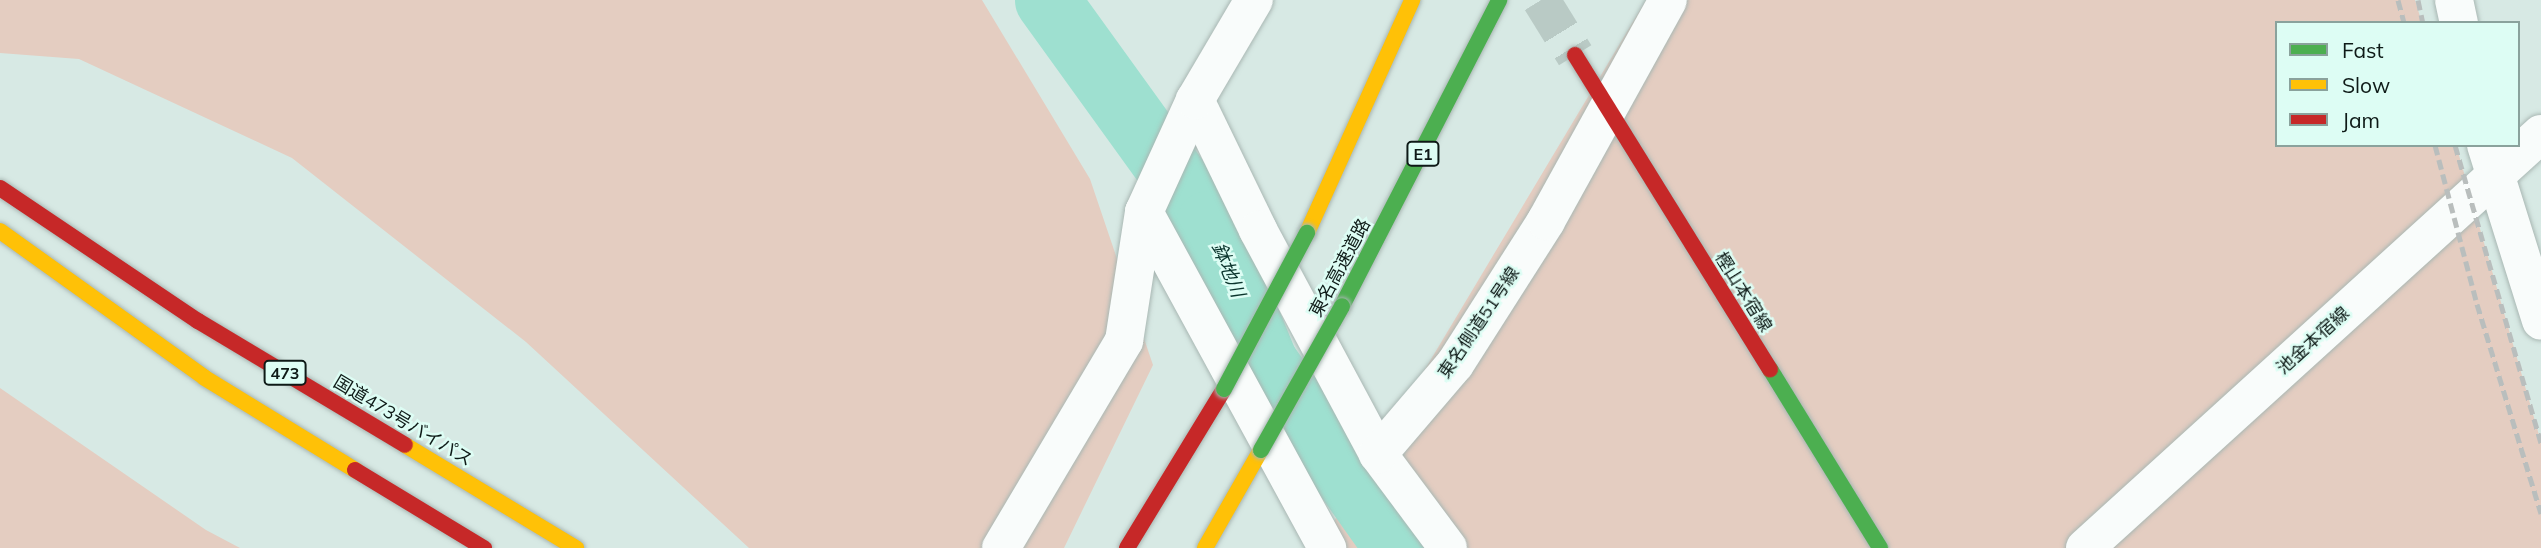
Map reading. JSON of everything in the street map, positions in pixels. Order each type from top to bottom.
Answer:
[{"type":"main road","points":[[1127,548],[1224,389],[1307,233],[1412,0]]},
{"type":"main road","name":"東名高速道路","points":[[1205,548],[1342,306],[1499,0]]},
{"type":"main road","name":"樫山本宿線","points":[[1575,55],[1880,548]]},
{"type":"main road","name":"国道473号バイパス","points":[[0,188],[198,321],[576,548]]},
{"type":"main road","name":"473","points":[[0,231],[205,379],[484,548]]},
{"type":"street","points":[[1001,548],[1124,341],[1144,212],[1195,100],[1254,0]]},
{"type":"street","points":[[1608,111],[1668,0]]},
{"type":"street","points":[[2454,0],[2459,21]]},
{"type":"street","points":[[1195,100],[1258,230],[1378,454],[1448,548]]},
{"type":"street","name":"東名側道51号線","points":[[1378,454],[1455,364],[1546,220],[1608,111]]},
{"type":"street","name":"池金本宿線","points":[[2520,146],[2541,134]]},
{"type":"street","name":"池金本宿線","points":[[2085,548],[2490,162],[2517,147]]},
{"type":"street","points":[[2490,162],[2541,321]]},
{"type":"street","points":[[1144,212],[1327,548]]},
{"type":"shaded area","points":[[0,0],[982,0],[1090,179],[1153,365],[1064,548],[749,548],[526,342],[292,158],[79,59],[0,53]]},
{"type":"shaded area","points":[[1646,0],[2415,0],[2421,21],[2275,21],[2275,147],[2457,147],[2541,442],[2541,548],[1318,548]]},
{"type":"shaded area","points":[[0,388],[206,530],[240,548],[0,548]]},
{"type":"waterway","name":"鉢地川","points":[[1047,0],[1208,223],[1265,362],[1397,548]]},
{"type":"tunnel","points":[[1541,0],[1575,55]]},
{"type":"railway","points":[[2398,0],[2403,21]]},
{"type":"railway","points":[[2418,0],[2423,21]]},
{"type":"railway","points":[[2436,147],[2477,304],[2541,513]]},
{"type":"railway","points":[[2456,147],[2541,443]]},
{"type":"traffic: fast","points":[[1342,306],[1499,0]]},
{"type":"traffic: fast","points":[[1224,389],[1307,233]]},
{"type":"traffic: fast","points":[[1261,450],[1342,306]]},
{"type":"traffic: fast","points":[[1770,369],[1880,548]]},
{"type":"traffic: slow","points":[[1307,233],[1412,0]]},
{"type":"traffic: slow","points":[[0,231],[205,378],[355,470]]},
{"type":"traffic: slow","points":[[405,445],[576,548]]},
{"type":"traffic: slow","points":[[1205,548],[1261,450]]},
{"type":"traffic: jam","points":[[1575,55],[1770,369]]},
{"type":"traffic: jam","points":[[0,188],[198,321],[405,445]]},
{"type":"traffic: jam","points":[[1127,548],[1224,389]]},
{"type":"traffic: jam","points":[[355,470],[484,548]]}]
